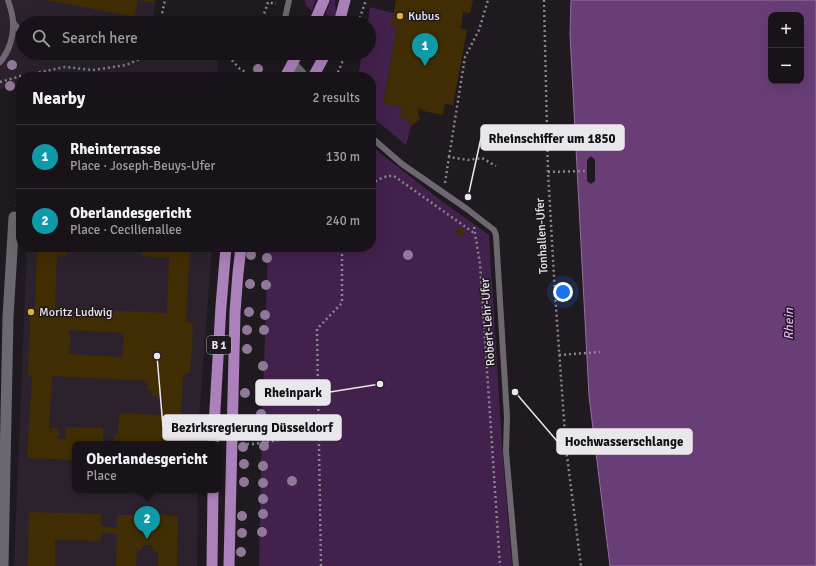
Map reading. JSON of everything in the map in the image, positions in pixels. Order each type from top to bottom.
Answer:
[{"type":"main road","points":[[317,16],[324,0]]},
{"type":"main road","points":[[341,16],[345,0]]},
{"type":"main road","points":[[288,72],[294,60]]},
{"type":"main road","points":[[316,72],[322,60]]},
{"type":"main road","name":"B 1","points":[[213,441],[226,252]]},
{"type":"main road","name":"B 1","points":[[229,566],[236,312],[240,252]]},
{"type":"main road","points":[[212,566],[213,493]]},
{"type":"street","points":[[292,64],[299,72]]},
{"type":"street","points":[[3,566],[8,317],[14,217]]},
{"type":"lane","points":[[0,62],[8,49],[12,36],[13,22],[8,0]]},
{"type":"lane","points":[[286,16],[289,0]]},
{"type":"lane","points":[[13,22],[16,26]]},
{"type":"lane","points":[[291,60],[292,64]]},
{"type":"lane","name":"Robert-Lehr-Ufer","points":[[376,141],[402,164],[494,230],[496,235],[507,418],[506,451],[516,566]]},
{"type":"path","points":[[162,16],[165,0]]},
{"type":"path","points":[[360,16],[366,0]]},
{"type":"path","points":[[445,194],[445,182],[465,57],[479,30],[488,0]]},
{"type":"path","name":"Tonhallen-Ufer","points":[[544,0],[548,172],[559,354],[566,448],[581,566]]},
{"type":"path","points":[[263,16],[268,2],[276,4]]},
{"type":"path","points":[[39,72],[65,66],[94,70],[126,65],[138,60]]},
{"type":"path","points":[[232,60],[240,69],[245,72]]},
{"type":"path","points":[[338,72],[343,60]]},
{"type":"path","points":[[0,82],[16,77]]},
{"type":"path","points":[[450,157],[468,160],[482,158],[496,166]]},
{"type":"path","points":[[548,172],[587,171]]},
{"type":"path","points":[[376,181],[390,175],[394,176],[475,234],[480,264],[500,566]]},
{"type":"path","points":[[321,566],[317,329],[342,303],[342,252]]},
{"type":"path","points":[[559,354],[600,352]]},
{"type":"path","points":[[237,444],[253,444],[319,434]]},
{"type":"shaded area","points":[[0,0],[156,0],[153,16],[16,16],[16,60],[217,60],[218,72],[16,72],[16,87],[0,89]]},
{"type":"shaded area","points":[[305,0],[316,0],[312,11],[306,6]]},
{"type":"shaded area","points":[[331,0],[335,0],[336,13],[334,16],[325,15]]},
{"type":"shaded area","points":[[370,7],[394,13],[391,27],[397,28],[383,103],[403,107],[400,117],[406,118],[411,126],[406,145],[376,120],[376,72],[359,72],[361,60],[376,60],[376,16],[369,16]]},
{"type":"shaded area","points":[[376,150],[443,202],[489,235],[502,445],[512,566],[259,566],[268,252],[376,252]]},
{"type":"shaded area","points":[[27,252],[212,252],[199,418],[199,441],[72,441],[72,493],[198,493],[197,566],[14,566]]},
{"type":"water","name":"Rhein","points":[[571,0],[816,0],[816,566],[610,566],[589,396],[570,34]]},
{"type":"pier","points":[[591,156],[595,160],[595,181],[591,184],[587,181],[587,160]]},
{"type":"building","points":[[47,0],[138,0],[134,16]]},
{"type":"building","points":[[139,0],[154,0],[154,3]]},
{"type":"building","points":[[396,0],[473,0],[470,13],[463,12],[461,28],[467,30],[453,105],[445,104],[443,115],[419,109],[418,116],[420,119],[411,126],[406,118],[400,117],[403,107],[383,103],[397,28],[391,27]]},
{"type":"building","points":[[459,227],[465,232],[462,237],[455,232]]},
{"type":"building","points":[[37,252],[68,252],[66,256],[61,257],[57,254],[55,308],[167,313],[169,258],[142,256],[143,252],[190,252],[186,322],[193,324],[193,349],[191,354],[190,373],[183,375],[180,441],[114,441],[115,434],[118,434],[119,413],[162,415],[163,397],[152,396],[152,391],[147,390],[148,381],[52,376],[49,429],[54,427],[59,430],[60,435],[57,439],[66,439],[66,427],[103,428],[103,441],[72,441],[72,460],[27,458],[32,376],[28,375],[31,307],[35,307]],"holes":[[[69,330],[124,333],[122,357],[68,354],[71,341]]]},
{"type":"building","points":[[29,512],[101,514],[101,526],[117,528],[117,515],[162,514],[178,516],[177,566],[158,566],[158,552],[153,550],[152,545],[143,545],[142,549],[137,551],[136,566],[116,566],[117,534],[101,532],[101,541],[55,540],[55,566],[28,566]]},
{"type":"place","name":"Kubus","points":[[400,16]]},
{"type":"place","name":"Rheinterrasse","points":[[425,66]]},
{"type":"place","name":"Rheinschiffer um 1850","points":[[468,197]]},
{"type":"place","name":"Moritz Ludwig","points":[[31,312]]},
{"type":"place","name":"Bezirksregierung Düsseldorf","points":[[157,356]]},
{"type":"place","name":"Rheinpark","points":[[380,384]]},
{"type":"place","name":"Hochwasserschlange","points":[[515,392]]},
{"type":"place","name":"Oberlandesgericht","points":[[147,539]]}]
